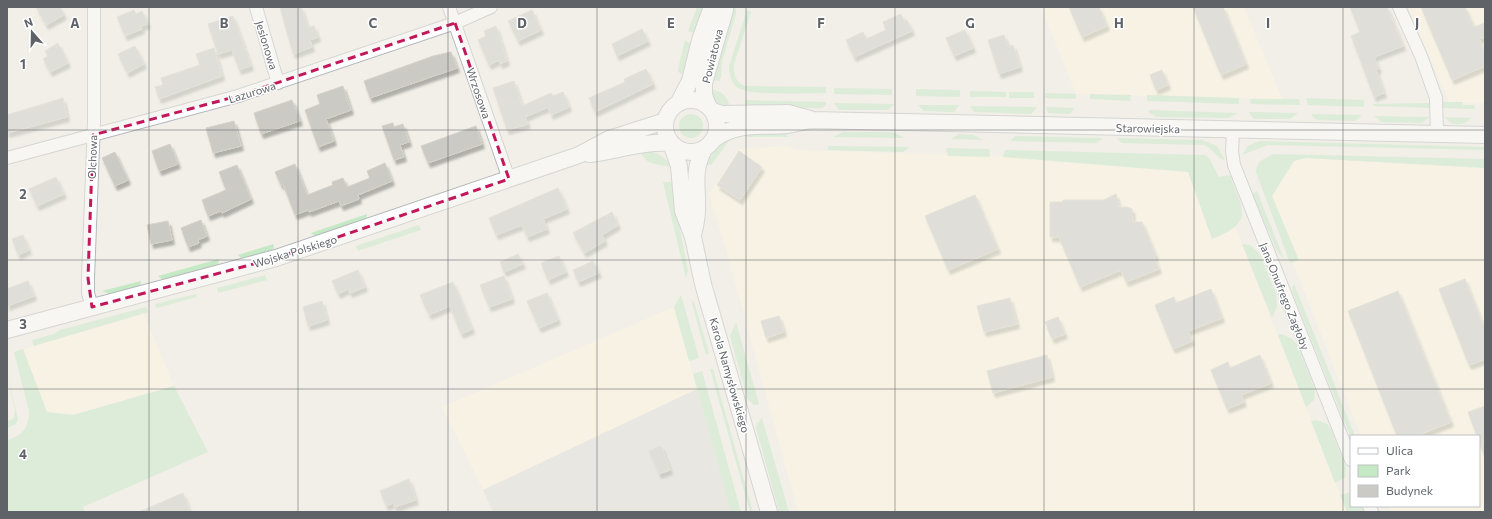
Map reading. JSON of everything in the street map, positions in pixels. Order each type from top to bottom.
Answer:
[{"type":"street","name":"Olchowa","points":[[92,307],[88,285],[93,135],[94,7]]},
{"type":"street","name":"Jesionowa","points":[[256,7],[278,84]]},
{"type":"street","name":"Wrzosowa","points":[[449,7],[509,179]]},
{"type":"street","name":"Lazurowa","points":[[7,158],[278,84],[455,23],[491,7]]},
{"type":"street","name":"Powiatowa","points":[[679,102],[690,81],[700,40],[712,7]]},
{"type":"street","name":"Powiatowa","points":[[711,108],[704,95],[704,84],[725,10],[724,7]]},
{"type":"street","points":[[1399,7],[1421,56],[1436,98],[1438,134]]},
{"type":"street","points":[[694,100],[711,108],[718,125],[709,144],[691,152],[684,151],[671,143],[665,128],[665,121],[672,107],[679,102],[694,100]]},
{"type":"street","name":"Starowiejska","points":[[711,108],[722,114],[788,113],[811,120]]},
{"type":"street","name":"Starowiejska","points":[[709,144],[729,130],[739,127],[787,125],[811,120],[1485,136]]},
{"type":"street","name":"Wojska Polskiego","points":[[7,330],[276,258],[578,155],[609,139],[665,121]]},
{"type":"street","name":"Jana Onufrego Zagłoby","points":[[1233,130],[1232,151],[1234,165],[1350,457]]},
{"type":"street","name":"Wojska Polskiego","points":[[578,155],[613,152],[653,142],[671,143]]},
{"type":"street","name":"Karola Namysłowskiego","points":[[671,143],[679,166],[683,211],[693,237],[703,284],[769,512]]},
{"type":"street","name":"Karola Namysłowskiego","points":[[693,237],[697,210],[695,176],[698,164],[709,144]]},
{"type":"highlighted area","points":[[455,23],[509,179],[276,258],[92,307],[88,278],[93,135],[238,96]]},
{"type":"shaded area","points":[[1041,7],[1244,7],[1282,99],[1076,94]]},
{"type":"shaded area","points":[[1408,7],[1485,7],[1485,103],[1449,102]]},
{"type":"shaded area","points":[[788,146],[796,150],[1209,163],[1347,512],[798,512],[727,253],[709,194],[739,149]]},
{"type":"shaded area","points":[[1306,158],[1485,168],[1485,512],[1391,512],[1388,507],[1480,507],[1480,435],[1361,435],[1293,263],[1298,260],[1272,196],[1294,161]]},
{"type":"shaded area","points":[[674,307],[697,389],[483,490],[442,407]]},
{"type":"shaded area","points":[[144,314],[174,386],[73,415],[47,412],[23,349]]},
{"type":"shaded area","points":[[697,389],[731,512],[493,512],[483,490]]},
{"type":"green space","points":[[697,7],[706,7],[697,30],[694,33],[688,31]]},
{"type":"green space","points":[[733,7],[736,7],[736,14],[722,62],[721,77],[719,81],[711,80]]},
{"type":"green space","points":[[747,10],[751,12],[734,64],[734,74],[737,80],[745,86],[826,87],[826,93],[780,94],[755,92],[745,91],[738,88],[734,84],[729,72],[729,66]]},
{"type":"green space","points":[[685,40],[693,46],[685,75],[678,72],[678,69]]},
{"type":"green space","points":[[834,88],[892,89],[892,95],[834,94]]},
{"type":"green space","points":[[710,89],[718,91],[724,95],[730,108],[716,102]]},
{"type":"green space","points":[[916,89],[960,90],[960,97],[916,96]]},
{"type":"green space","points":[[970,91],[1006,92],[1006,97],[970,97]]},
{"type":"green space","points":[[1009,92],[1034,92],[1034,98],[1009,98]]},
{"type":"green space","points":[[1045,93],[1076,94],[1076,99],[1045,98]]},
{"type":"green space","points":[[1090,94],[1131,95],[1130,101],[1090,99]]},
{"type":"green space","points":[[1147,95],[1239,98],[1239,104],[1147,101]]},
{"type":"green space","points":[[1306,98],[1364,100],[1364,107],[1308,105]]},
{"type":"green space","points":[[1250,99],[1299,99],[1300,105],[1251,104]]},
{"type":"green space","points":[[745,100],[826,102],[826,105],[822,108],[746,108]]},
{"type":"green space","points":[[1443,102],[1462,102],[1463,105],[1474,105],[1475,109],[1443,108]]},
{"type":"green space","points":[[834,103],[894,104],[888,110],[839,110]]},
{"type":"green space","points":[[1431,103],[1432,108],[1373,106],[1373,104]]},
{"type":"green space","points":[[918,105],[959,105],[954,112],[924,111]]},
{"type":"green space","points":[[970,106],[1037,107],[1031,114],[974,112]]},
{"type":"green space","points":[[1046,107],[1075,108],[1070,114],[1048,113]]},
{"type":"green space","points":[[1148,110],[1238,113],[1228,118],[1157,117]]},
{"type":"green space","points":[[1249,112],[1298,113],[1290,119],[1255,119]]},
{"type":"green space","points":[[691,114],[699,118],[703,126],[699,134],[691,138],[683,134],[679,126],[683,118]]},
{"type":"green space","points":[[1311,114],[1362,115],[1355,121],[1318,120]]},
{"type":"green space","points":[[1374,116],[1430,117],[1422,123],[1381,122]]},
{"type":"green space","points":[[1445,117],[1471,118],[1465,123],[1454,124]]},
{"type":"green space","points":[[747,132],[785,132],[788,137],[748,137]]},
{"type":"green space","points":[[843,132],[893,132],[905,138],[833,137]]},
{"type":"green space","points":[[959,134],[974,135],[983,140],[951,139]]},
{"type":"green space","points":[[1015,136],[1102,139],[1096,143],[1010,141]]},
{"type":"green space","points":[[731,138],[712,164],[703,166],[722,142]]},
{"type":"green space","points":[[1117,138],[1202,140],[1217,146],[1225,160],[1204,145],[1122,143]]},
{"type":"green space","points":[[1259,141],[1485,147],[1485,150],[1268,145],[1242,155],[1248,146]]},
{"type":"green space","points":[[828,146],[910,147],[903,152],[828,150]]},
{"type":"green space","points":[[946,148],[989,149],[990,157],[948,156]]},
{"type":"green space","points":[[640,150],[649,151],[662,156],[671,167],[648,161],[642,155]]},
{"type":"green space","points":[[1005,150],[1205,155],[1209,158],[1219,177],[1230,175],[1241,207],[1242,214],[1240,221],[1235,227],[1226,233],[1212,239],[1188,172],[1003,157]]},
{"type":"green space","points":[[1273,154],[1485,159],[1485,168],[1306,158],[1294,161],[1272,196],[1299,260],[1290,263],[1256,172],[1259,163]]},
{"type":"green space","points":[[663,182],[675,182],[677,213],[688,271],[686,278]]},
{"type":"green space","points":[[1257,191],[1284,259],[1277,251],[1252,194]]},
{"type":"green space","points":[[367,214],[366,220],[316,237],[311,233]]},
{"type":"green space","points":[[419,225],[421,230],[358,251],[356,246]]},
{"type":"green space","points":[[274,244],[273,250],[242,259],[238,255]]},
{"type":"green space","points":[[1242,244],[1250,245],[1259,253],[1276,293],[1277,307],[1272,318]]},
{"type":"green space","points":[[219,259],[218,265],[163,280],[158,276]]},
{"type":"green space","points":[[265,275],[267,280],[218,293],[217,288]]},
{"type":"green space","points":[[141,281],[140,287],[110,294],[102,291]]},
{"type":"green space","points":[[1294,284],[1355,435],[1350,436],[1293,294],[1292,288]]},
{"type":"green space","points":[[196,294],[197,297],[157,308],[155,304]]},
{"type":"green space","points":[[681,295],[699,358],[689,361],[674,307]]},
{"type":"green space","points":[[691,299],[695,305],[709,353],[706,355]]},
{"type":"green space","points":[[146,307],[148,312],[34,346],[32,340],[54,334],[60,330]]},
{"type":"green space","points":[[736,322],[759,404],[754,405],[748,400],[730,336]]},
{"type":"green space","points":[[1282,334],[1292,339],[1297,344],[1315,390],[1314,400],[1306,407],[1278,335]]},
{"type":"green space","points":[[23,349],[47,412],[73,415],[174,386],[208,452],[83,507],[85,512],[7,512],[7,440],[17,436],[24,430],[29,417],[29,411],[14,352]]},
{"type":"green space","points":[[710,369],[713,369],[753,512],[750,512]]},
{"type":"green space","points":[[702,371],[741,512],[731,512],[693,374]]},
{"type":"green space","points":[[7,373],[18,419],[16,424],[7,428],[7,421],[13,419],[15,411]]},
{"type":"green space","points":[[762,418],[789,512],[779,512],[756,428],[757,424]]},
{"type":"green space","points":[[1316,420],[1327,424],[1331,429],[1346,468],[1345,478],[1335,483],[1311,421]]},
{"type":"green space","points":[[1350,492],[1350,507],[1362,507],[1364,512],[1347,512],[1340,495]]},
{"type":"building","points":[[36,7],[60,7],[64,15],[46,25]]},
{"type":"building","points":[[280,7],[301,7],[308,28],[314,26],[318,37],[310,40],[312,47],[293,54]]},
{"type":"building","points":[[1069,7],[1099,7],[1107,26],[1082,37]]},
{"type":"building","points":[[1193,7],[1223,7],[1246,64],[1221,75]]},
{"type":"building","points":[[1350,7],[1387,7],[1403,46],[1374,57],[1379,69],[1376,70],[1384,93],[1374,97],[1351,36],[1360,32]]},
{"type":"building","points":[[1421,7],[1465,7],[1474,27],[1485,23],[1485,37],[1479,39],[1485,53],[1485,66],[1452,80]]},
{"type":"building","points":[[134,10],[136,14],[142,11],[148,24],[141,26],[142,29],[125,36],[117,17]]},
{"type":"building","points":[[532,10],[541,30],[518,41],[508,21]]},
{"type":"building","points":[[901,14],[904,21],[907,20],[912,31],[854,57],[846,40],[863,32],[866,39],[886,30],[883,22]]},
{"type":"building","points":[[233,16],[251,66],[239,70],[232,50],[218,54],[208,24]]},
{"type":"building","points":[[496,26],[507,61],[500,64],[499,60],[489,65],[478,40],[486,36],[484,31]]},
{"type":"building","points":[[642,29],[648,41],[617,56],[612,44]]},
{"type":"building","points":[[965,30],[973,48],[954,56],[946,38]]},
{"type":"building","points":[[1004,35],[1008,47],[1013,45],[1020,67],[999,74],[988,40]]},
{"type":"building","points":[[58,43],[68,63],[50,72],[43,59],[48,56],[45,51]]},
{"type":"building","points":[[135,46],[144,64],[127,73],[118,54]]},
{"type":"building","points":[[214,48],[222,76],[159,99],[155,87],[163,85],[161,78],[200,65],[196,54]]},
{"type":"building","points":[[451,52],[457,68],[370,98],[364,81],[433,56]]},
{"type":"building","points":[[646,69],[653,84],[595,112],[589,98],[625,82],[624,79]]},
{"type":"building","points":[[1162,70],[1168,85],[1156,90],[1150,75]]},
{"type":"building","points":[[514,81],[522,106],[551,93],[553,96],[563,92],[569,107],[551,115],[548,107],[525,117],[528,124],[507,130],[493,88]]},
{"type":"building","points":[[343,86],[351,110],[326,119],[334,141],[318,147],[305,110],[320,104],[317,95]]},
{"type":"building","points":[[63,98],[67,117],[7,133],[7,115]]},
{"type":"building","points":[[292,100],[300,121],[261,134],[254,113]]},
{"type":"building","points":[[234,121],[241,146],[213,153],[206,128]]},
{"type":"building","points":[[393,123],[394,127],[403,124],[409,142],[400,145],[404,157],[394,160],[382,126]]},
{"type":"building","points":[[476,126],[482,144],[428,163],[421,146]]},
{"type":"building","points":[[170,144],[178,164],[159,171],[152,151]]},
{"type":"building","points":[[739,151],[762,167],[740,200],[717,185]]},
{"type":"building","points":[[115,152],[128,180],[115,186],[102,158]]},
{"type":"building","points":[[385,163],[392,181],[358,195],[359,199],[341,206],[339,201],[309,212],[308,210],[295,215],[283,184],[281,185],[275,172],[295,164],[307,195],[333,185],[332,182],[343,178],[347,187],[370,178],[367,171]]},
{"type":"building","points":[[237,165],[251,199],[222,213],[221,211],[208,216],[202,200],[226,190],[219,172]]},
{"type":"building","points":[[56,177],[64,194],[37,206],[29,189]]},
{"type":"building","points":[[558,188],[567,209],[543,219],[547,229],[527,237],[522,225],[496,235],[489,218]]},
{"type":"building","points":[[1116,194],[1119,207],[1127,207],[1132,209],[1133,222],[1142,222],[1156,256],[1154,257],[1159,269],[1126,282],[1121,270],[1080,287],[1059,237],[1050,237],[1050,202],[1063,202],[1063,200],[1104,200]]},
{"type":"building","points":[[975,195],[998,249],[948,270],[925,216]]},
{"type":"building","points":[[612,212],[618,225],[602,235],[605,241],[584,253],[573,233]]},
{"type":"building","points":[[201,220],[207,236],[198,240],[199,243],[188,247],[181,228]]},
{"type":"building","points":[[168,221],[172,240],[151,244],[147,225]]},
{"type":"building","points":[[23,235],[29,250],[18,255],[12,239]]},
{"type":"building","points":[[518,254],[523,264],[504,272],[500,262]]},
{"type":"building","points":[[559,256],[566,272],[548,280],[541,263]]},
{"type":"building","points":[[593,261],[599,273],[578,282],[573,270]]},
{"type":"building","points":[[358,270],[365,287],[350,293],[348,289],[338,294],[332,281]]},
{"type":"building","points":[[504,276],[512,299],[489,307],[480,285]]},
{"type":"building","points":[[1465,279],[1485,330],[1485,359],[1469,365],[1439,289]]},
{"type":"building","points":[[28,281],[34,296],[7,306],[7,289]]},
{"type":"building","points":[[453,282],[472,329],[461,334],[450,306],[429,315],[420,295]]},
{"type":"building","points":[[1211,289],[1222,318],[1188,331],[1192,341],[1173,349],[1155,305],[1174,297],[1176,303]]},
{"type":"building","points":[[1398,291],[1451,422],[1418,435],[1397,435],[1348,311]]},
{"type":"building","points":[[547,293],[558,320],[539,328],[527,301]]},
{"type":"building","points":[[1010,298],[1017,324],[984,332],[977,306]]},
{"type":"building","points":[[322,301],[327,320],[308,326],[303,307]]},
{"type":"building","points":[[779,316],[784,332],[766,338],[761,321]]},
{"type":"building","points":[[1058,317],[1065,334],[1052,339],[1045,322]]},
{"type":"building","points":[[1047,355],[1052,377],[993,393],[987,371]]},
{"type":"building","points":[[1260,355],[1271,383],[1241,395],[1244,402],[1227,409],[1211,370],[1228,362],[1230,368]]},
{"type":"building","points":[[1485,406],[1484,455],[1480,445],[1480,435],[1477,435],[1468,412]]},
{"type":"building","points":[[661,446],[670,470],[659,474],[649,451]]},
{"type":"building","points":[[409,479],[416,500],[395,507],[393,503],[386,506],[380,491]]},
{"type":"building","points":[[183,493],[190,512],[139,512]]}]
